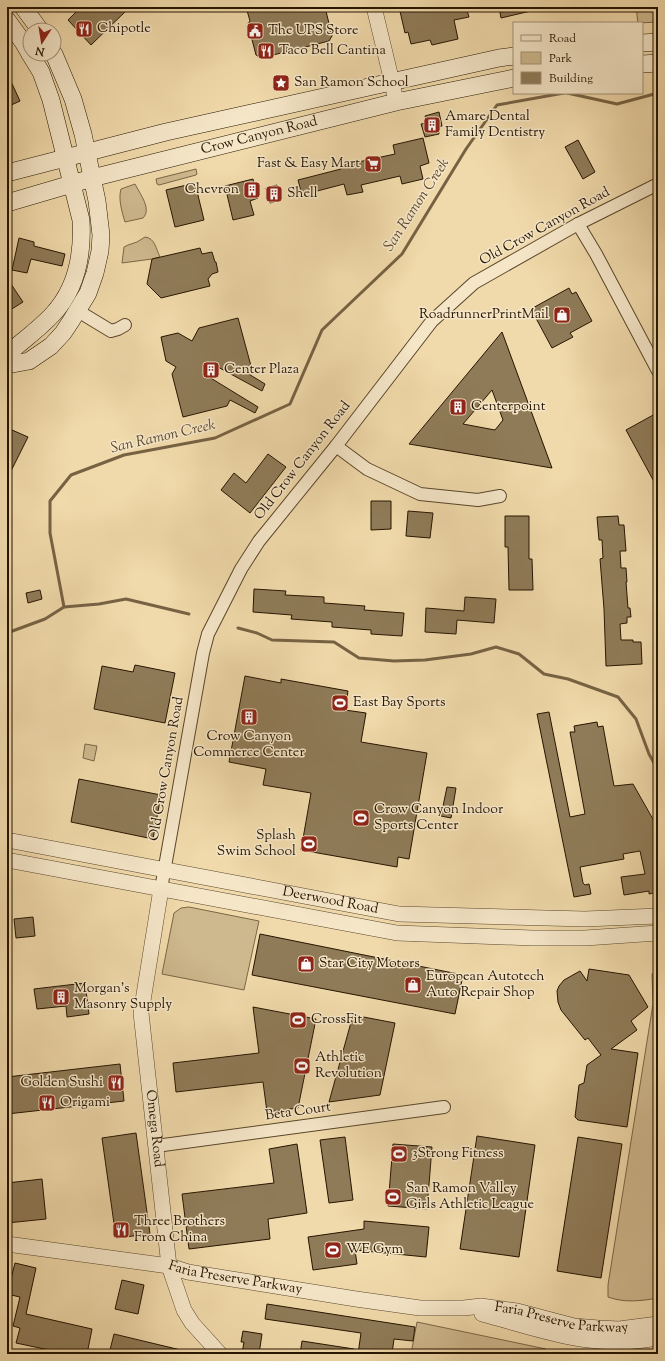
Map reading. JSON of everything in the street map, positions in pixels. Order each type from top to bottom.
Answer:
[{"type":"main road","points":[[23,7],[34,22]]},
{"type":"main road","points":[[7,20],[22,41]]},
{"type":"main road","points":[[643,43],[658,42]]},
{"type":"main road","name":"Crow Canyon Road","points":[[7,172],[166,132],[513,56]]},
{"type":"main road","points":[[7,357],[10,351],[53,314],[68,292],[76,274],[82,240],[81,220],[51,100],[41,72],[35,62]]},
{"type":"main road","points":[[7,365],[30,361],[51,346],[63,334],[88,293],[95,273],[100,251],[101,235],[97,201],[87,152],[73,99],[57,62]]},
{"type":"main road","points":[[643,64],[658,63]]},
{"type":"main road","name":"Crow Canyon Road","points":[[7,203],[92,178],[396,102],[513,78]]},
{"type":"street","points":[[374,7],[396,102]]},
{"type":"street","name":"Old Crow Canyon Road","points":[[161,889],[203,653],[208,634],[240,569],[259,541],[336,446],[432,321],[474,283],[578,224],[658,184]]},
{"type":"street","points":[[578,224],[596,254],[658,371]]},
{"type":"street","points":[[78,311],[111,331],[126,325]]},
{"type":"street","points":[[336,446],[367,469],[420,494],[478,500],[500,496]]},
{"type":"street","name":"Deerwood Road","points":[[7,840],[399,914],[584,919],[658,916]]},
{"type":"street","name":"Deerwood Road","points":[[7,860],[397,933],[539,938],[585,938],[658,933]]},
{"type":"street","name":"Omega Road","points":[[161,889],[141,1013],[169,1266],[184,1310],[192,1323],[220,1354]]},
{"type":"street","name":"Beta Court","points":[[156,1146],[444,1107]]},
{"type":"street","name":"Faria Preserve Parkway","points":[[7,1244],[169,1266],[188,1272],[420,1308],[464,1308],[481,1306],[517,1311],[574,1326],[599,1328],[619,1329],[658,1324]]},
{"type":"street","name":"Faria Preserve Parkway","points":[[464,1308],[577,1340],[622,1342],[658,1338]]},
{"type":"green space","points":[[636,7],[658,7],[658,22],[638,22]]},
{"type":"green space","points":[[196,169],[196,175],[159,185],[157,184],[156,179]]},
{"type":"green space","points":[[135,184],[146,206],[145,214],[143,218],[125,222],[120,201],[121,189]]},
{"type":"green space","points":[[145,237],[151,239],[160,257],[122,263],[124,247]]},
{"type":"green space","points":[[85,744],[97,746],[94,761],[83,758]]},
{"type":"green space","points":[[189,907],[259,921],[244,990],[162,974],[174,913],[181,908]]},
{"type":"green space","points":[[658,969],[658,1298],[639,1301],[626,1301],[608,1297],[608,1285],[653,1004],[652,974]]},
{"type":"green space","points":[[417,1322],[546,1349],[548,1354],[411,1354]]},
{"type":"building","points":[[81,7],[130,7],[91,45],[68,20]]},
{"type":"building","points":[[246,7],[325,7],[332,36],[329,41],[261,58],[256,55],[248,24],[250,21]]},
{"type":"building","points":[[399,7],[466,7],[469,17],[454,20],[458,39],[432,45],[430,40],[411,44],[408,32],[405,33]]},
{"type":"building","points":[[499,7],[535,7],[535,10],[501,18]]},
{"type":"building","points":[[7,73],[20,101],[7,107]]},
{"type":"building","name":"Amare Dental Family Dentistry","points":[[439,112],[442,126],[438,127],[439,134],[425,137],[421,124],[427,123],[425,116]]},
{"type":"building","points":[[423,138],[429,163],[420,166],[423,179],[402,184],[400,176],[361,185],[363,192],[347,195],[344,184],[302,195],[298,180],[341,169],[340,166],[395,154],[393,145]]},
{"type":"building","points":[[578,140],[595,172],[583,179],[565,147]]},
{"type":"building","name":"Chevron","points":[[253,179],[258,198],[250,201],[254,215],[233,220],[225,186]]},
{"type":"building","name":"Chevron","points":[[195,183],[204,220],[175,227],[166,190]]},
{"type":"building","name":"Shell","points":[[277,185],[281,200],[270,203],[266,188]]},
{"type":"building","points":[[19,238],[34,242],[34,246],[65,254],[62,266],[31,259],[27,273],[12,270]]},
{"type":"building","points":[[200,248],[202,254],[212,252],[216,262],[218,272],[212,274],[208,279],[210,286],[161,298],[147,284],[152,259]]},
{"type":"building","points":[[7,278],[23,302],[7,312]]},
{"type":"building","name":"RoadrunnerPrintMail","points":[[569,288],[572,294],[576,292],[592,321],[570,333],[573,337],[552,348],[531,309]]},
{"type":"building","name":"Center Plaza","points":[[238,318],[251,366],[247,373],[265,384],[262,391],[216,366],[209,377],[258,407],[255,413],[230,400],[227,406],[183,417],[172,374],[176,367],[166,361],[161,337],[178,333],[192,341],[199,328]]},
{"type":"building","name":"Centerpoint","points":[[502,332],[552,468],[409,444]],"holes":[[[492,390],[503,420],[495,430],[463,424]]]},
{"type":"building","points":[[655,414],[658,419],[658,489],[626,430]]},
{"type":"building","points":[[12,430],[28,437],[7,479],[7,441]]},
{"type":"building","points":[[268,454],[286,467],[250,513],[221,490],[234,473],[246,483]]},
{"type":"building","points":[[371,501],[391,501],[391,529],[371,530]]},
{"type":"building","points":[[408,511],[433,513],[430,538],[406,536]]},
{"type":"building","points":[[505,516],[529,516],[529,559],[532,559],[533,590],[509,590],[508,547],[505,547]]},
{"type":"building","points":[[618,516],[619,525],[624,525],[626,551],[620,551],[621,568],[626,568],[628,608],[630,608],[631,617],[627,617],[627,623],[620,624],[621,640],[641,642],[642,664],[606,666],[600,559],[603,558],[602,540],[599,540],[597,517]]},
{"type":"building","points":[[254,589],[286,591],[285,595],[324,597],[324,603],[365,606],[364,610],[404,613],[402,636],[371,634],[371,630],[332,627],[332,622],[291,619],[292,615],[253,612]]},
{"type":"building","points":[[40,590],[42,599],[28,603],[26,593]]},
{"type":"building","points":[[465,597],[496,599],[494,623],[457,620],[456,634],[425,632],[426,608],[464,611]]},
{"type":"building","points":[[135,665],[175,673],[165,723],[94,709],[102,666],[133,672]]},
{"type":"building","points":[[245,676],[281,683],[281,679],[348,691],[345,710],[366,713],[361,742],[427,753],[409,859],[398,857],[397,867],[301,850],[311,793],[263,785],[266,769],[229,762]]},
{"type":"building","points":[[549,712],[570,817],[585,814],[570,732],[575,732],[574,726],[597,722],[598,727],[603,726],[614,786],[633,784],[658,828],[658,892],[649,894],[649,891],[624,895],[621,877],[645,874],[640,851],[623,854],[624,859],[580,867],[583,883],[585,885],[589,884],[591,894],[574,897],[537,714]]},
{"type":"building","points":[[79,779],[161,795],[153,839],[71,822]]},
{"type":"building","points":[[447,787],[456,788],[451,818],[441,816]]},
{"type":"building","points":[[33,917],[35,936],[16,938],[14,919]]},
{"type":"building","points":[[260,934],[463,975],[455,1014],[252,975]]},
{"type":"building","points":[[589,969],[629,975],[648,1007],[631,1021],[637,1030],[611,1049],[638,1053],[627,1127],[578,1120],[575,1117],[579,1085],[584,1083],[587,1065],[601,1055],[588,1038],[585,1040],[561,1010],[558,1002],[557,991],[564,980],[580,971],[587,981]]},
{"type":"building","name":"Morgan's Masonry Supply","points":[[85,983],[89,1014],[67,1017],[66,1006],[37,1009],[34,989]]},
{"type":"building","points":[[253,1007],[316,1019],[298,1108],[267,1112],[263,1082],[176,1092],[173,1063],[259,1053]]},
{"type":"building","points":[[353,1015],[395,1023],[380,1095],[329,1102]]},
{"type":"building","points":[[120,1064],[124,1101],[7,1114],[7,1077]]},
{"type":"building","points":[[136,1133],[150,1234],[116,1238],[102,1138]]},
{"type":"building","points":[[477,1136],[535,1145],[519,1257],[460,1249]]},
{"type":"building","points":[[345,1137],[353,1200],[329,1203],[320,1140]]},
{"type":"building","points":[[578,1137],[622,1144],[601,1278],[557,1271]]},
{"type":"building","points":[[297,1144],[307,1213],[268,1219],[270,1239],[189,1249],[182,1194],[274,1183],[269,1149]]},
{"type":"building","points":[[393,1144],[432,1147],[427,1209],[388,1206]]},
{"type":"building","points":[[42,1179],[46,1219],[7,1223],[7,1183]]},
{"type":"building","points":[[364,1221],[429,1227],[426,1257],[355,1250],[357,1264],[313,1270],[308,1237],[364,1229]]},
{"type":"building","points":[[15,1263],[36,1268],[26,1314],[92,1329],[87,1354],[68,1354],[16,1343],[20,1328],[13,1326],[20,1297],[7,1294]]},
{"type":"building","points":[[122,1280],[144,1285],[138,1314],[115,1309]]},
{"type":"building","points":[[267,1304],[415,1327],[413,1341],[394,1339],[392,1354],[358,1354],[361,1333],[265,1319]]},
{"type":"building","points":[[243,1331],[262,1334],[259,1354],[242,1353],[244,1342],[241,1342]]},
{"type":"building","points":[[114,1334],[185,1351],[185,1354],[109,1354]]},
{"type":"building","points":[[302,1341],[354,1349],[353,1354],[300,1354]]},
{"type":"waterway","name":"San Ramon Creek","points":[[572,94],[617,104],[658,93]]},
{"type":"waterway","name":"San Ramon Creek","points":[[7,633],[45,619],[64,607],[50,533],[50,501],[71,475],[124,455],[215,438],[290,404],[322,330],[402,254],[466,149],[497,105],[558,94]]},
{"type":"waterway","points":[[64,607],[99,604],[126,599],[189,614]]},
{"type":"waterway","points":[[238,628],[257,633],[272,640],[334,642],[359,658],[394,661],[425,660],[471,654],[496,647],[519,654],[544,674],[568,679],[618,697],[636,719],[649,754],[658,770]]},
{"type":"place","name":"Chipotle","points":[[84,29]]},
{"type":"place","name":"The UPS Store","points":[[255,31]]},
{"type":"place","name":"Taco Bell Cantina","points":[[266,51]]},
{"type":"place","name":"San Ramon School","points":[[281,83]]},
{"type":"place","name":"Amare Dental Family Dentistry","points":[[432,125]]},
{"type":"place","name":"Fast & Easy Mart","points":[[373,164]]},
{"type":"place","name":"Chevron","points":[[252,190]]},
{"type":"place","name":"Shell","points":[[274,194]]},
{"type":"place","name":"RoadrunnerPrintMail","points":[[562,315]]},
{"type":"place","name":"Center Plaza","points":[[211,370]]},
{"type":"place","name":"Centerpoint","points":[[458,407]]},
{"type":"place","name":"East Bay Sports","points":[[340,703]]},
{"type":"place","name":"Crow Canyon Commerce Center","points":[[249,717]]},
{"type":"place","name":"Crow Canyon Indoor Sports Center","points":[[361,818]]},
{"type":"place","name":"Splash Swim School","points":[[309,844]]},
{"type":"place","name":"Star City Motors","points":[[306,964]]},
{"type":"place","name":"European Autotech Auto Repair Shop","points":[[413,985]]},
{"type":"place","name":"Morgan's Masonry Supply","points":[[61,997]]},
{"type":"place","name":"CrossFit","points":[[298,1020]]},
{"type":"place","name":"Athletic Revolution","points":[[302,1066]]},
{"type":"place","name":"Golden Sushi","points":[[116,1083]]},
{"type":"place","name":"Origami","points":[[47,1103]]},
{"type":"place","name":"3Strong Fitness","points":[[399,1154]]},
{"type":"place","name":"San Ramon Valley Girls Athletic League","points":[[393,1197]]},
{"type":"place","name":"Three Brothers From China","points":[[121,1230]]},
{"type":"place","name":"WE Gym","points":[[333,1250]]}]
